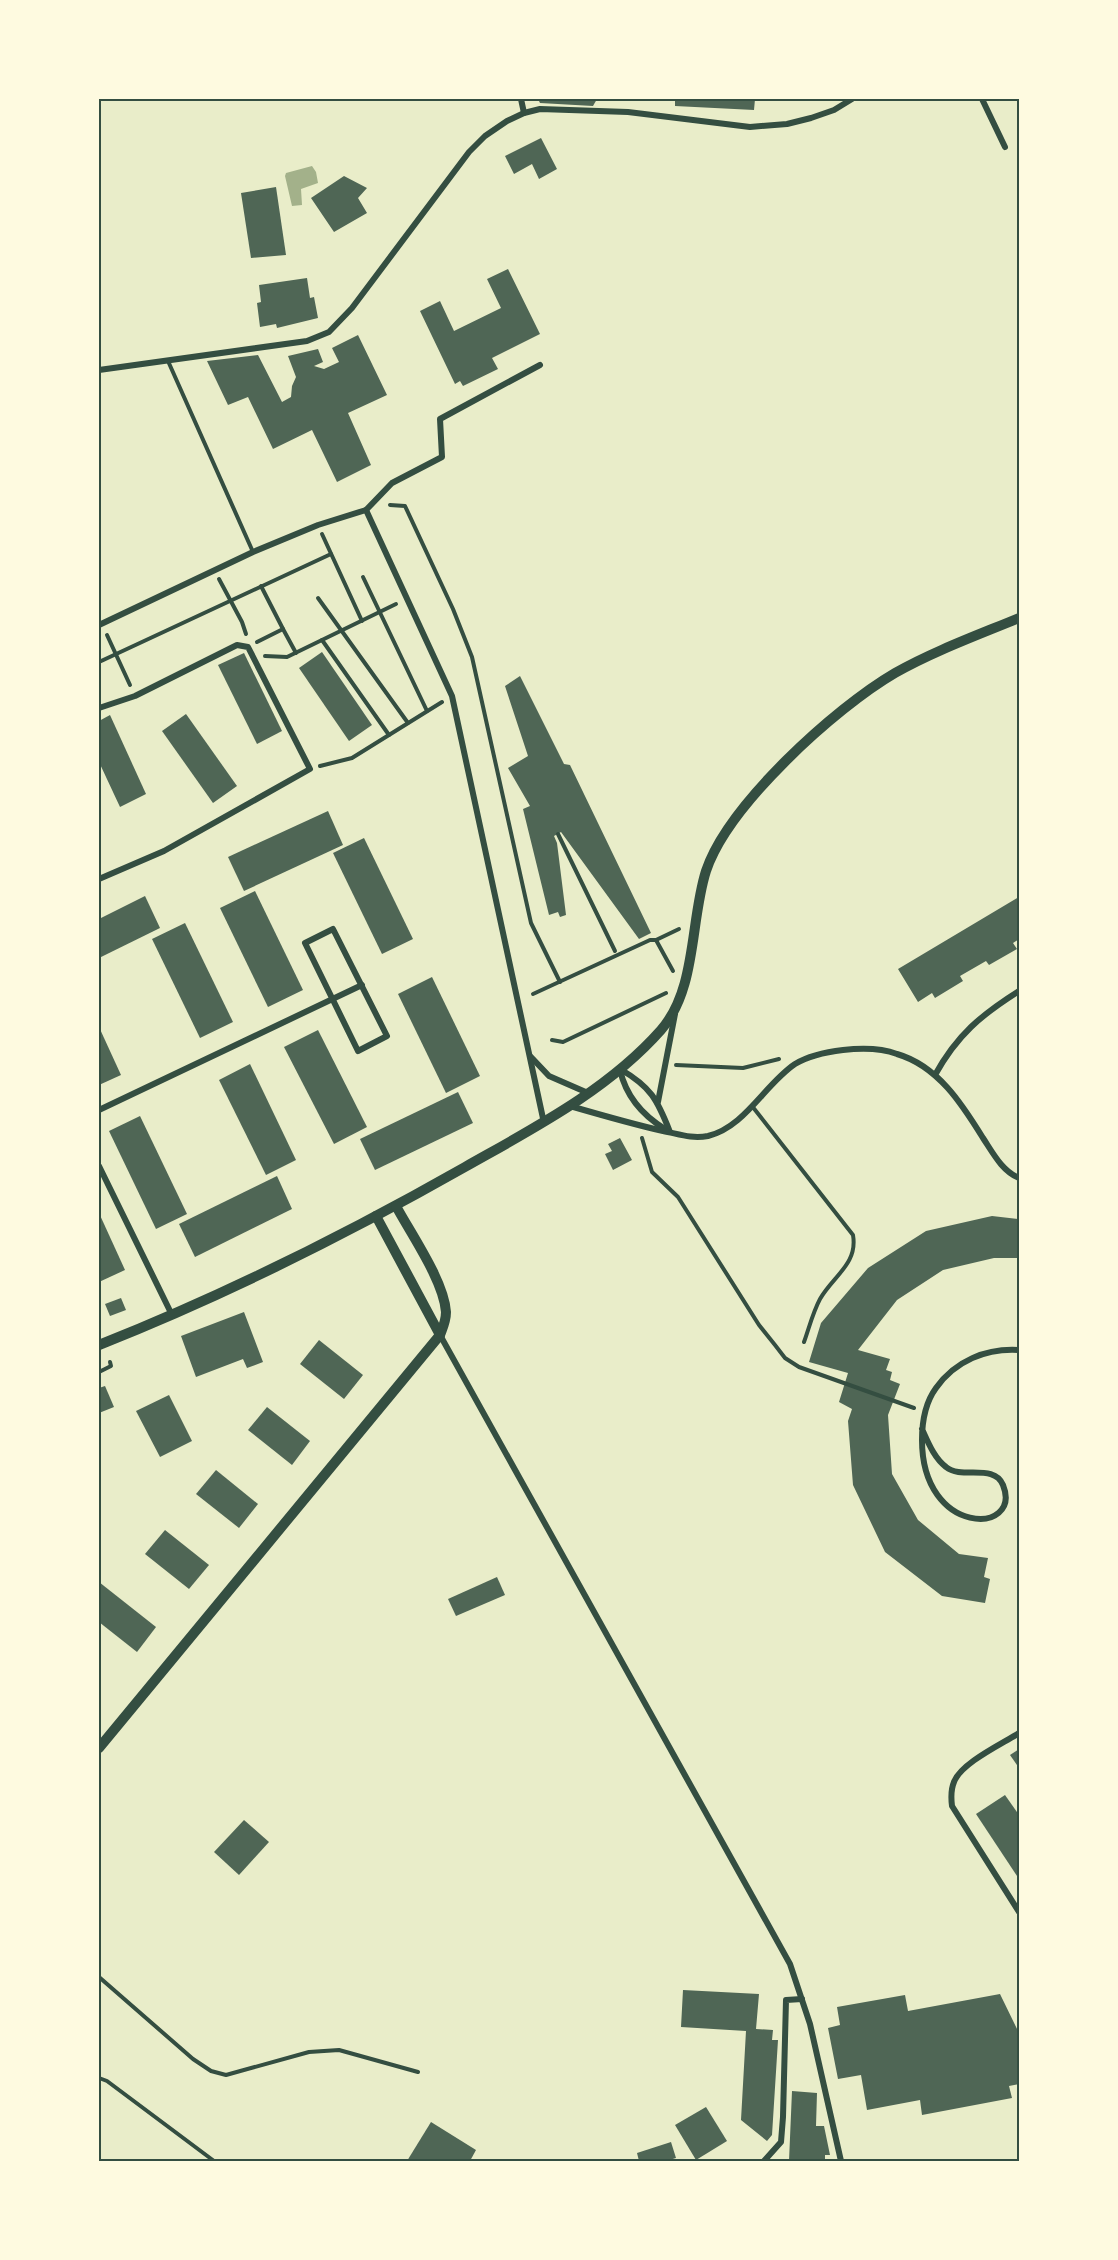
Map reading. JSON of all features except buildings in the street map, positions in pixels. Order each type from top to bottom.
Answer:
[{"type":"street","points":[[521,99],[524,113]]},
{"type":"street","points":[[99,370],[307,341],[329,332],[351,308],[470,152],[491,131],[524,113],[548,109],[627,112],[750,127],[787,124],[811,118],[834,110],[852,99]]},
{"type":"street","points":[[982,99],[1005,147]]},
{"type":"street","points":[[100,624],[253,552],[318,525],[366,510],[392,483],[442,457],[440,419],[540,365]]},
{"type":"street","points":[[366,510],[452,696],[544,1123]]},
{"type":"street","points":[[658,1101],[702,886],[708,867],[724,834],[751,799],[825,726],[874,687],[922,660],[1019,618]]},
{"type":"street","points":[[99,708],[135,696],[237,645],[248,647],[310,769],[164,851],[99,879]]},
{"type":"street","points":[[333,929],[387,1036],[358,1051],[333,999],[305,943],[333,929]]},
{"type":"street","points":[[99,1110],[362,985]]},
{"type":"street","points":[[935,1075],[958,1039],[974,1022],[1019,991]]},
{"type":"street","points":[[99,1345],[266,1272],[396,1206],[544,1123],[620,1069],[656,1035],[677,1007]]},
{"type":"street","points":[[570,1106],[687,1137],[708,1136],[731,1125],[780,1076],[797,1063],[813,1055],[831,1052],[879,1050],[911,1059],[935,1075],[957,1097],[999,1162],[1019,1178]]},
{"type":"street","points":[[529,1054],[549,1076],[588,1093]]},
{"type":"street","points":[[620,1069],[643,1083],[658,1101],[670,1132]]},
{"type":"street","points":[[620,1069],[624,1086],[642,1112],[648,1119],[670,1132]]},
{"type":"street","points":[[99,1166],[172,1315]]},
{"type":"street","points":[[99,1748],[440,1335],[446,1319],[445,1304],[432,1273],[396,1206]]},
{"type":"street","points":[[376,1216],[502,1449],[790,1964],[810,2024],[841,2161]]},
{"type":"street","points":[[922,1429],[934,1453],[947,1468],[960,1474],[986,1473],[999,1479],[1004,1488],[1005,1498],[996,1515],[974,1520],[964,1517],[944,1504],[926,1474],[922,1454],[922,1429],[932,1394],[940,1382],[964,1362],[981,1354],[998,1350],[1019,1350]]},
{"type":"street","points":[[1019,1733],[977,1759],[960,1773],[954,1780],[951,1799],[952,1806],[1019,1912]]},
{"type":"street","points":[[764,2161],[781,2142],[786,2000],[802,1999]]},
{"type":"lane","points":[[167,360],[253,552]]},
{"type":"lane","points":[[751,1106],[853,1235],[854,1248],[849,1262],[820,1300],[804,1342]]},
{"type":"lane","points":[[99,1977],[193,2059],[211,2071],[226,2075],[309,2052],[339,2050],[418,2072]]},
{"type":"lane","points":[[99,2078],[107,2081],[214,2161]]},
{"type":"path","points":[[390,505],[405,506],[453,609],[472,657],[531,923],[560,982]]},
{"type":"path","points":[[318,525],[362,621]]},
{"type":"path","points":[[99,662],[331,554]]},
{"type":"path","points":[[214,570],[242,622],[248,647],[283,629]]},
{"type":"path","points":[[363,577],[427,711]]},
{"type":"path","points":[[261,586],[296,653]]},
{"type":"path","points":[[318,598],[408,723]]},
{"type":"path","points":[[252,655],[286,657],[396,604]]},
{"type":"path","points":[[100,624],[132,689]]},
{"type":"path","points":[[322,640],[389,735]]},
{"type":"path","points":[[310,769],[352,758],[443,702]]},
{"type":"path","points":[[558,834],[615,951]]},
{"type":"path","points":[[533,994],[683,927]]},
{"type":"path","points":[[656,940],[675,975]]},
{"type":"path","points":[[552,1040],[563,1042],[670,990]]},
{"type":"path","points":[[676,1065],[744,1068],[784,1058]]},
{"type":"path","points":[[642,1137],[652,1172],[678,1197],[759,1324],[785,1358],[799,1367],[926,1412]]},
{"type":"path","points":[[99,1372],[111,1366],[110,1362]]},
{"type":"shaded area","points":[[312,166],[318,183],[301,189],[302,205],[292,206],[286,173]]}]
